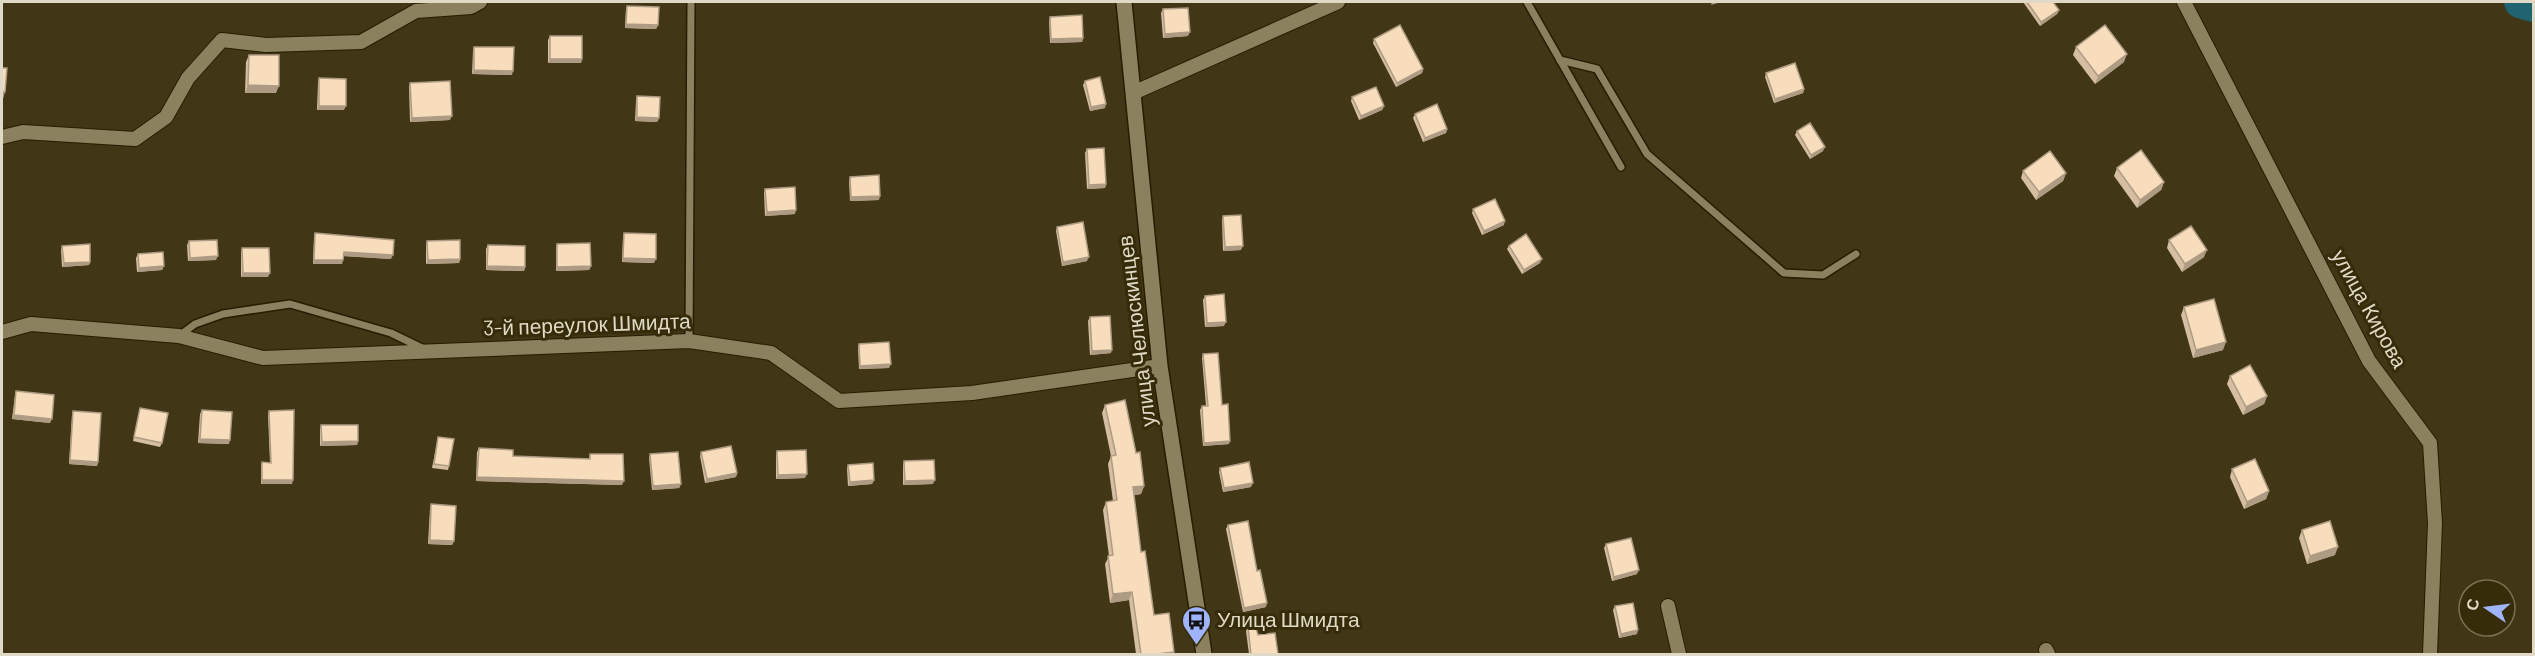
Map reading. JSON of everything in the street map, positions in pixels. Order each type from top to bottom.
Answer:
[{"type":"street","points":[[2,137],[23,132],[135,139],[166,117],[188,78],[222,40],[266,45],[361,42],[416,11],[471,7],[480,2]]},
{"type":"street","name":"улица Челюскинцев","points":[[1124,2],[1160,366],[1204,654]]},
{"type":"street","points":[[1133,93],[1338,2]]},
{"type":"street","name":"улица Кирова","points":[[2184,2],[2369,361],[2430,444],[2434,523],[2430,654]]},
{"type":"street","name":"3-й переулок Шмидта","points":[[2,332],[31,324],[179,336],[262,358],[689,341],[771,353],[838,401],[972,393],[1160,366]]},
{"type":"street","points":[[1668,606],[1679,654]]},
{"type":"lane","points":[[689,341],[691,2]]},
{"type":"lane","points":[[1527,2],[1621,167]]},
{"type":"lane","points":[[1560,60],[1598,69],[1647,154],[1784,273],[1823,275],[1856,254]]},
{"type":"lane","points":[[179,336],[195,324],[223,314],[290,304],[391,333],[426,350]]},
{"type":"building","points":[[2027,2],[2053,2],[2059,10],[2041,22]]},
{"type":"building","points":[[627,6],[659,7],[658,25],[626,24]]},
{"type":"building","points":[[1188,8],[1190,32],[1165,34],[1163,9]]},
{"type":"building","points":[[1082,15],[1083,38],[1051,39],[1050,17]]},
{"type":"building","points":[[1400,25],[1423,69],[1397,83],[1374,39]]},
{"type":"building","points":[[2105,25],[2127,54],[2098,76],[2076,47]]},
{"type":"building","points":[[550,36],[582,36],[582,59],[550,59]]},
{"type":"building","points":[[474,47],[514,47],[513,71],[474,70]]},
{"type":"building","points":[[249,55],[279,55],[279,86],[248,85]]},
{"type":"building","points":[[1795,63],[1804,89],[1775,99],[1766,73]]},
{"type":"building","points":[[2,68],[7,68],[5,92],[2,92]]},
{"type":"building","points":[[1100,77],[1106,104],[1091,107],[1085,81]]},
{"type":"building","points":[[319,78],[346,79],[346,106],[319,106]]},
{"type":"building","points":[[450,81],[452,116],[412,118],[410,83]]},
{"type":"building","points":[[1376,87],[1384,106],[1361,116],[1352,97]]},
{"type":"building","points":[[637,96],[660,97],[659,118],[637,117]]},
{"type":"building","points":[[1437,104],[1447,129],[1425,138],[1415,114]]},
{"type":"building","points":[[1810,123],[1825,147],[1811,155],[1797,131]]},
{"type":"building","points":[[1104,148],[1106,184],[1089,185],[1087,149]]},
{"type":"building","points":[[2141,150],[2164,182],[2140,200],[2117,168]]},
{"type":"building","points":[[2050,151],[2066,173],[2039,192],[2023,171]]},
{"type":"building","points":[[879,175],[880,196],[851,197],[850,177]]},
{"type":"building","points":[[795,187],[796,210],[767,212],[765,189]]},
{"type":"building","points":[[1495,199],[1505,221],[1484,231],[1473,209]]},
{"type":"building","points":[[1241,215],[1243,246],[1225,247],[1223,216]]},
{"type":"building","points":[[1083,222],[1089,257],[1063,262],[1057,227]]},
{"type":"building","points":[[2191,226],[2207,250],[2185,264],[2169,240]]},
{"type":"building","points":[[315,233],[394,240],[393,255],[344,252],[343,260],[314,260]]},
{"type":"building","points":[[624,233],[656,234],[656,259],[623,258]]},
{"type":"building","points":[[1526,234],[1542,259],[1524,270],[1509,246]]},
{"type":"building","points":[[217,240],[218,256],[190,258],[189,241]]},
{"type":"building","points":[[460,240],[460,259],[428,260],[427,241]]},
{"type":"building","points":[[590,243],[591,266],[557,267],[557,244]]},
{"type":"building","points":[[90,244],[90,262],[64,263],[62,246]]},
{"type":"building","points":[[488,245],[525,246],[525,267],[487,266]]},
{"type":"building","points":[[242,248],[269,248],[270,273],[243,273]]},
{"type":"building","points":[[163,252],[164,266],[139,268],[138,254]]},
{"type":"building","points":[[1224,294],[1226,322],[1207,323],[1205,296]]},
{"type":"building","points":[[2214,299],[2226,342],[2196,350],[2184,307]]},
{"type":"building","points":[[1110,316],[1112,350],[1092,351],[1090,317]]},
{"type":"building","points":[[889,342],[891,364],[860,366],[859,344]]},
{"type":"building","points":[[1218,353],[1222,405],[1228,404],[1230,441],[1204,443],[1202,406],[1208,406],[1203,354]]},
{"type":"building","points":[[2250,365],[2267,396],[2246,407],[2230,376]]},
{"type":"building","points":[[16,391],[54,395],[52,419],[14,415]]},
{"type":"building","points":[[1125,400],[1136,453],[1140,452],[1144,486],[1133,487],[1141,552],[1145,551],[1154,615],[1169,613],[1174,652],[1141,654],[1132,592],[1113,594],[1108,556],[1113,555],[1106,502],[1117,500],[1111,456],[1116,455],[1105,405]]},
{"type":"building","points":[[140,408],[168,413],[162,443],[134,437]]},
{"type":"building","points":[[202,410],[232,412],[230,440],[200,439]]},
{"type":"building","points":[[294,410],[293,480],[262,480],[262,462],[271,463],[269,411]]},
{"type":"building","points":[[73,411],[101,413],[98,462],[70,460]]},
{"type":"building","points":[[321,425],[358,425],[358,441],[322,442]]},
{"type":"building","points":[[438,437],[454,439],[449,466],[434,464]]},
{"type":"building","points":[[731,446],[737,473],[707,479],[701,452]]},
{"type":"building","points":[[479,448],[513,450],[513,456],[590,459],[590,454],[623,454],[624,481],[477,477]]},
{"type":"building","points":[[806,450],[807,474],[778,475],[777,451]]},
{"type":"building","points":[[678,452],[681,484],[653,486],[650,454]]},
{"type":"building","points":[[2255,459],[2269,491],[2247,502],[2232,469]]},
{"type":"building","points":[[934,460],[935,480],[905,481],[904,461]]},
{"type":"building","points":[[1249,462],[1253,483],[1224,488],[1220,468]]},
{"type":"building","points":[[873,463],[874,480],[850,482],[848,465]]},
{"type":"building","points":[[431,504],[456,506],[454,541],[430,540]]},
{"type":"building","points":[[1248,521],[1257,571],[1260,570],[1267,603],[1244,608],[1228,525]]},
{"type":"building","points":[[2330,521],[2338,547],[2310,556],[2302,530]]},
{"type":"building","points":[[1631,538],[1639,570],[1614,577],[1606,544]]},
{"type":"building","points":[[1633,603],[1638,630],[1621,634],[1615,606]]},
{"type":"building","points":[[1255,625],[1258,635],[1275,633],[1278,654],[1251,654],[1248,627]]},
{"type":"waterway","points":[[2520,2],[2534,6]]},
{"type":"place","name":"Улица Шмидта","points":[[1196,646]]}]
